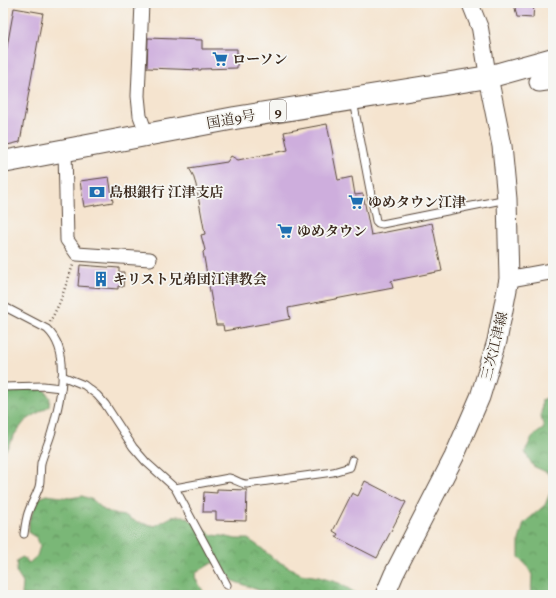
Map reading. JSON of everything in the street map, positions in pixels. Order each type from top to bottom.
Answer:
[{"type":"highway","name":"国道9号","points":[[3,162],[235,118],[488,77],[553,59]]},
{"type":"main road","name":"三次江津線","points":[[385,595],[394,574],[454,458],[480,397],[497,341],[508,279],[507,199],[502,146],[488,77]]},
{"type":"street","points":[[142,3],[138,96],[140,116],[147,135]]},
{"type":"street","points":[[470,3],[480,28],[488,77]]},
{"type":"street","points":[[65,150],[67,240],[77,254],[150,259]]},
{"type":"street","points":[[508,279],[553,271]]},
{"type":"lane","points":[[353,99],[376,221],[382,224],[507,199]]},
{"type":"lane","points":[[3,306],[52,334],[62,357],[62,376],[58,410],[41,463],[39,486],[28,512],[24,534]]},
{"type":"lane","points":[[62,376],[84,386],[97,395],[105,404],[133,447],[146,462],[175,488],[227,586]]},
{"type":"lane","points":[[3,387],[43,386],[61,388]]},
{"type":"lane","points":[[175,488],[229,478],[234,479],[239,483],[247,484],[333,472],[350,467],[352,460]]},
{"type":"path","points":[[46,330],[60,302],[77,254]]},
{"type":"green space","points":[[3,388],[44,389],[50,398],[49,406],[25,421],[15,434],[3,455]]},
{"type":"green space","points":[[553,395],[553,482],[548,473],[533,466],[525,452],[532,437],[544,428],[541,417],[542,400]]},
{"type":"green space","points":[[553,486],[553,595],[531,595],[532,575],[527,566],[519,557],[519,540],[524,523],[545,505]]},
{"type":"green space","points":[[46,495],[70,498],[82,496],[93,500],[104,510],[117,515],[126,516],[137,522],[155,526],[173,516],[184,516],[212,535],[236,539],[248,539],[274,559],[301,574],[319,577],[339,583],[359,595],[276,595],[233,581],[220,563],[212,563],[196,573],[195,578],[204,595],[22,595],[23,583],[16,572],[17,560],[23,557],[29,563],[37,556],[40,546],[37,538],[29,533],[29,521],[38,499]]},
{"type":"building","points":[[514,3],[534,3],[533,18],[517,17]]},
{"type":"building","points":[[14,8],[43,13],[20,142],[3,146],[3,69]]},
{"type":"building","points":[[148,38],[202,40],[202,49],[237,49],[237,68],[201,70],[147,68]]},
{"type":"building","name":"ゆめタウン","points":[[327,124],[338,180],[352,177],[355,195],[363,194],[371,235],[432,223],[442,271],[391,281],[393,288],[288,308],[290,319],[224,331],[223,325],[216,325],[203,252],[205,250],[201,235],[205,234],[196,185],[189,168],[227,162],[231,156],[238,160],[288,150],[284,132]]},
{"type":"building","name":"島根銀行 江津支店","points":[[109,177],[113,202],[84,207],[80,181]]},
{"type":"building","name":"キリスト兄弟団江津教会","points":[[80,265],[119,268],[119,272],[124,272],[123,287],[118,286],[118,289],[78,286]]},
{"type":"building","points":[[365,481],[406,502],[377,558],[336,537],[338,534],[333,531],[352,493],[358,496]]},
{"type":"building","points":[[217,489],[247,490],[246,521],[216,520],[216,512],[203,512],[204,492],[217,493]]},
{"type":"place","name":"ローソン","points":[[220,59]]},
{"type":"place","name":"島根銀行 江津支店","points":[[97,192]]},
{"type":"place","name":"ゆめタウン江津","points":[[356,202]]},
{"type":"place","name":"ゆめタウン","points":[[285,231]]},
{"type":"place","name":"キリスト兄弟団江津教会","points":[[101,279]]}]
